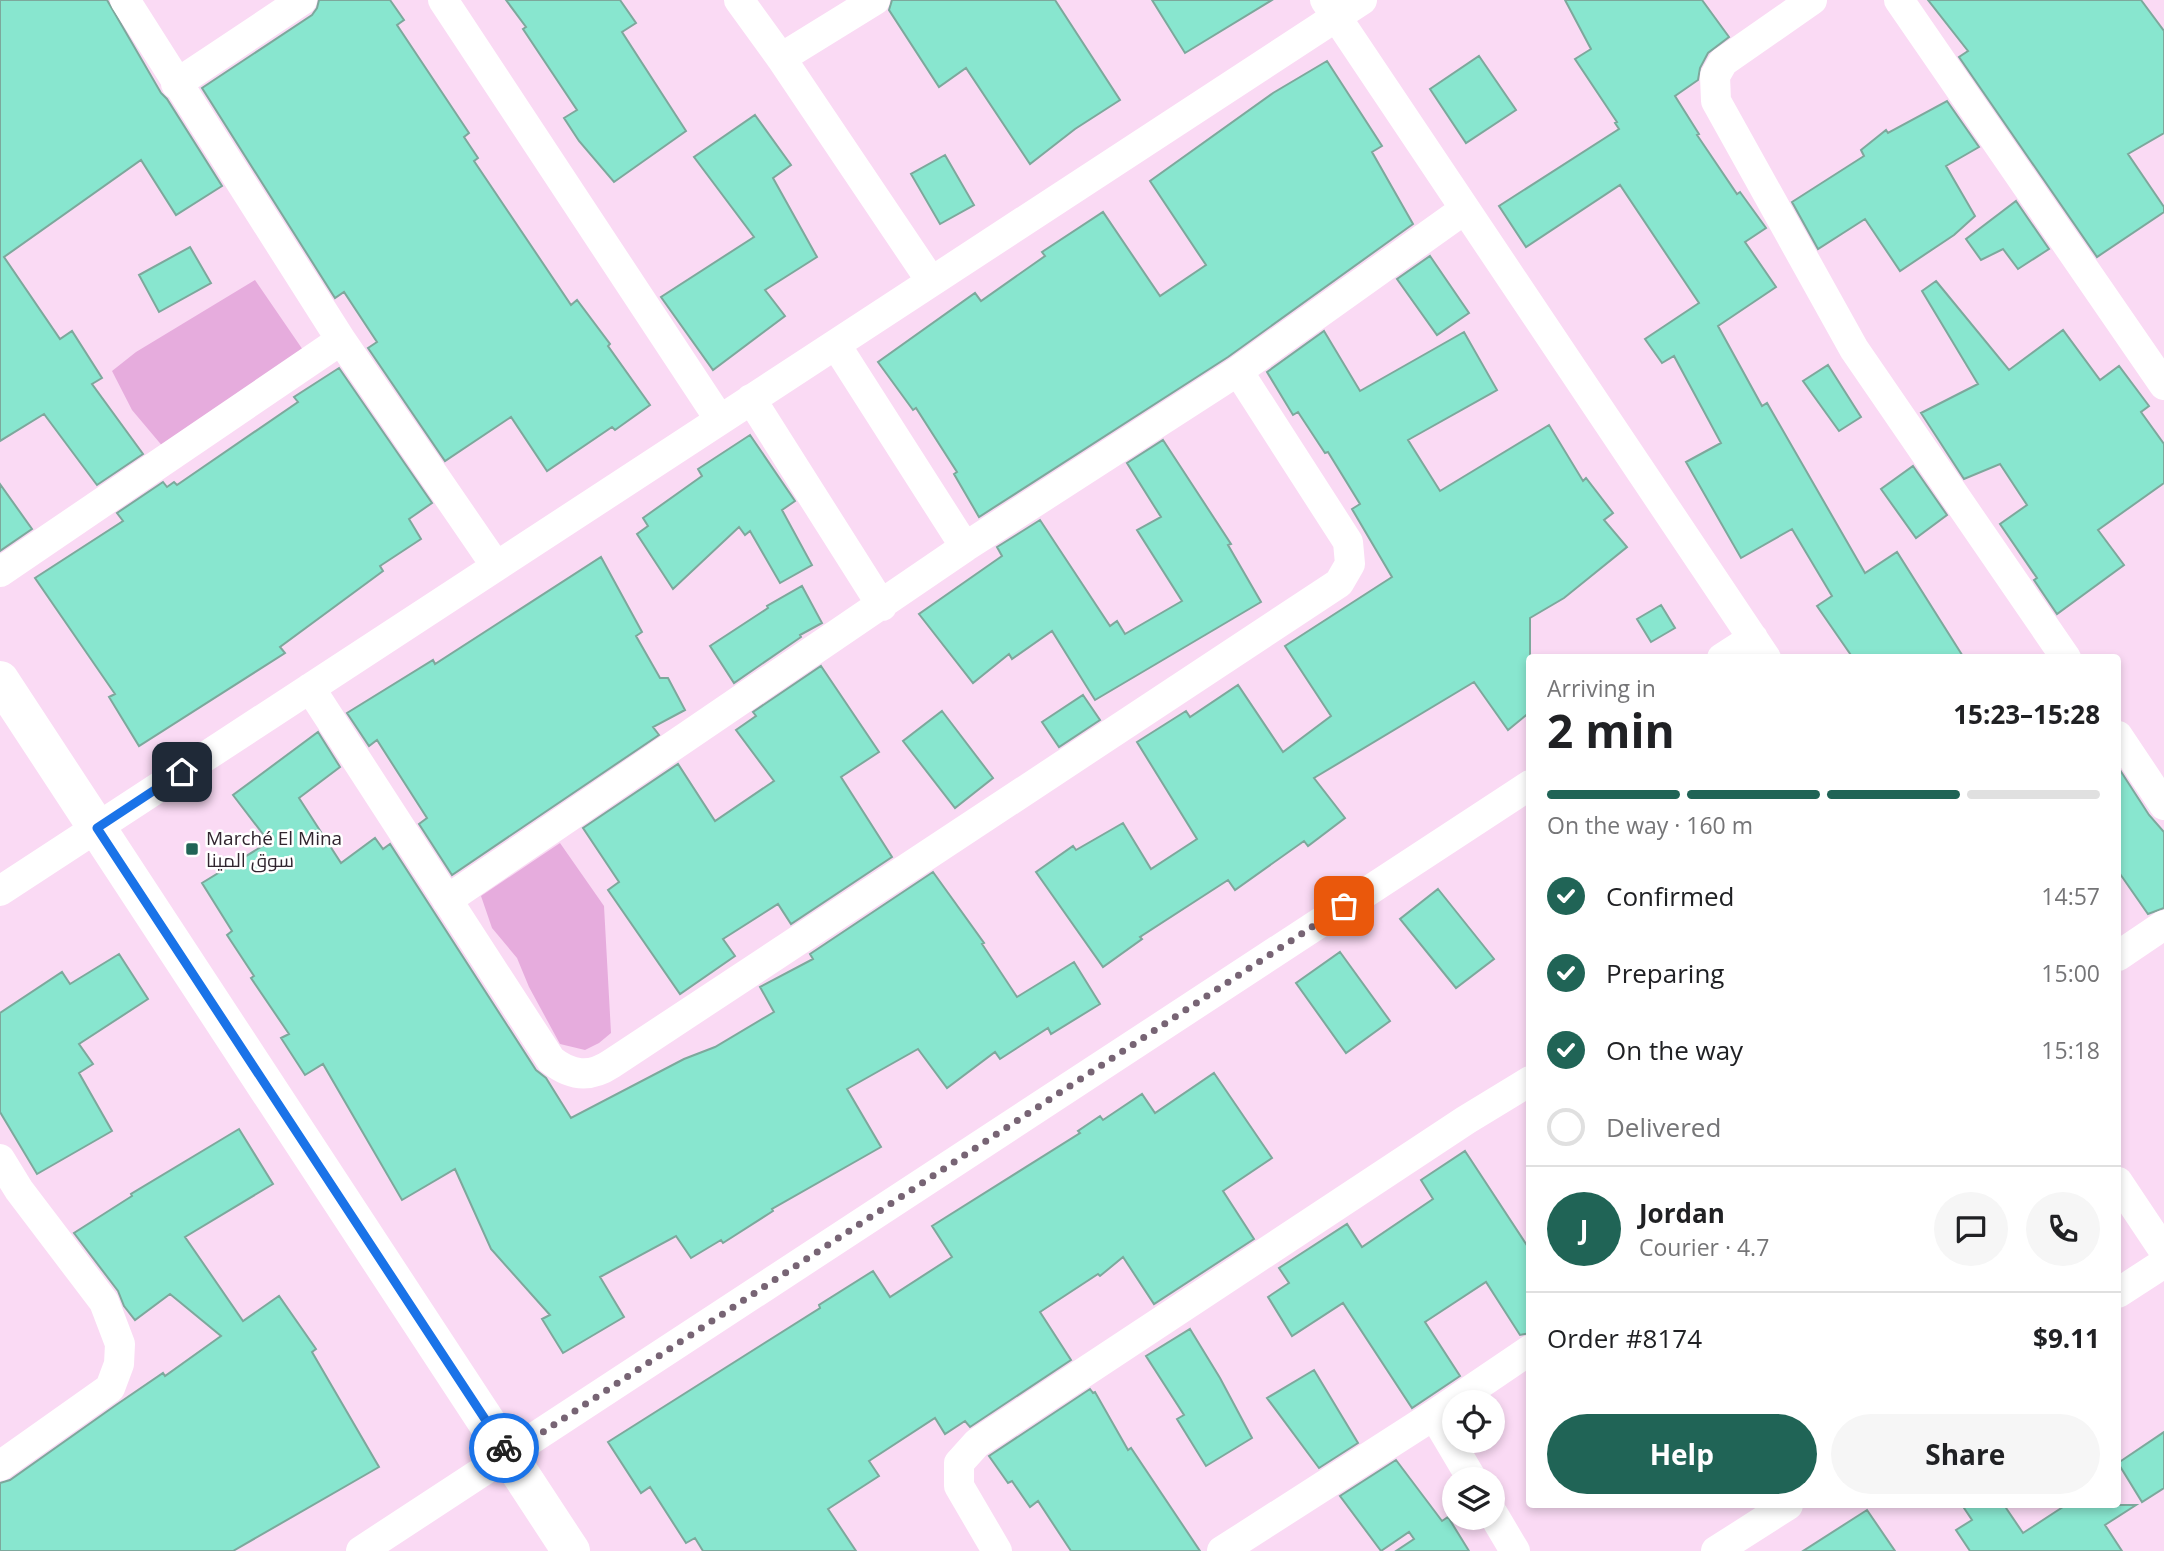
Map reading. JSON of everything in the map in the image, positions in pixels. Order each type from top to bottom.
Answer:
[{"type":"street","points":[[125,0],[341,340],[496,566]]},
{"type":"street","points":[[176,83],[302,0]]},
{"type":"street","points":[[443,0],[720,420]]},
{"type":"street","points":[[739,0],[931,281]]},
{"type":"street","points":[[781,58],[875,0]]},
{"type":"street","points":[[0,891],[836,345],[1330,8],[1362,0]]},
{"type":"street","points":[[1812,0],[1723,62],[1715,76],[1716,101],[1854,349],[2063,654]]},
{"type":"street","points":[[1899,0],[2164,385]]},
{"type":"street","points":[[1330,8],[1759,648],[1737,654]]},
{"type":"street","points":[[447,900],[965,547],[1238,371],[1465,209]]},
{"type":"street","points":[[0,572],[341,340]]},
{"type":"street","points":[[836,345],[965,547]]},
{"type":"street","points":[[310,688],[551,1060],[560,1068],[581,1074],[602,1070],[1339,583],[1349,564],[1348,542],[1238,371]]},
{"type":"street","points":[[751,400],[882,606]]},
{"type":"street","points":[[0,680],[571,1551]]},
{"type":"street","points":[[2121,740],[2164,805]]},
{"type":"street","points":[[361,1551],[1526,788]]},
{"type":"street","points":[[2121,954],[2164,925]]},
{"type":"street","points":[[997,1551],[959,1486],[959,1462],[977,1443],[1466,1120],[1526,1083]]},
{"type":"street","points":[[0,1159],[10,1196],[104,1302],[120,1344],[119,1364],[110,1388],[0,1466]]},
{"type":"street","points":[[2121,1186],[2164,1251]]},
{"type":"street","points":[[2121,1291],[2164,1263]]},
{"type":"street","points":[[1222,1551],[1526,1353]]},
{"type":"street","points":[[1434,1415],[1465,1467]]},
{"type":"street","points":[[1716,1551],[1783,1508]]},
{"type":"street","points":[[1503,1530],[1515,1551]]},
{"type":"shaded area","points":[[255,280],[303,350],[164,448],[132,410],[112,371],[136,352]]},
{"type":"shaded area","points":[[560,843],[604,906],[611,1033],[585,1050],[560,1044],[529,987],[517,958],[492,928],[481,896]]},
{"type":"building","points":[[0,0],[107,0],[161,93],[222,186],[176,215],[141,160],[4,257],[60,339],[72,331],[102,378],[92,384],[143,454],[97,485],[44,414],[0,441]]},
{"type":"building","points":[[319,0],[390,0],[404,20],[397,25],[469,133],[464,137],[478,158],[474,161],[571,305],[577,300],[650,405],[615,430],[612,427],[547,471],[511,417],[445,461],[368,348],[377,342],[344,292],[335,298],[202,88],[312,15]]},
{"type":"building","points":[[506,0],[620,0],[636,23],[622,32],[686,131],[614,182],[579,141],[564,118],[577,110],[523,29],[526,27]]},
{"type":"building","points":[[892,0],[1055,0],[1120,100],[1075,129],[1030,164],[966,68],[939,87],[889,10]]},
{"type":"building","points":[[1152,0],[1272,0],[1185,53]]},
{"type":"building","points":[[1565,0],[1702,0],[1729,37],[1708,53],[1700,68],[1698,80],[1675,96],[1699,134],[1697,135],[1737,194],[1740,192],[1766,228],[1745,242],[1776,287],[1718,326],[1762,406],[1767,403],[1865,573],[1897,552],[1961,654],[1850,654],[1817,606],[1832,596],[1792,529],[1741,558],[1686,462],[1721,443],[1674,356],[1662,363],[1645,339],[1699,303],[1620,185],[1526,247],[1499,206],[1619,129],[1575,59],[1591,49]]},
{"type":"building","points":[[1928,0],[2141,0],[2164,31],[2164,133],[2128,154],[2164,207],[2164,212],[2097,257],[1959,57],[1968,51]]},
{"type":"building","points":[[1479,56],[1516,110],[1466,143],[1430,89]]},
{"type":"building","points":[[1327,61],[1382,146],[1372,152],[1413,224],[1228,357],[979,517],[954,474],[957,472],[916,408],[913,410],[878,362],[975,293],[981,301],[1045,256],[1042,252],[1103,212],[1160,296],[1206,265],[1150,181],[1273,93]]},
{"type":"building","points":[[1947,101],[1979,147],[1946,166],[1975,216],[1954,235],[1900,271],[1865,219],[1818,249],[1792,202],[1864,156],[1861,150],[1886,130],[1888,133]]},
{"type":"building","points":[[755,115],[791,165],[773,178],[817,257],[765,290],[785,316],[713,370],[661,297],[754,237],[694,157]]},
{"type":"building","points":[[945,155],[974,205],[940,224],[911,174]]},
{"type":"building","points":[[2016,201],[2049,249],[2018,269],[2003,249],[1981,260],[1966,239]]},
{"type":"building","points":[[190,247],[211,283],[159,312],[139,275]]},
{"type":"building","points":[[1430,256],[1469,313],[1437,335],[1397,279]]},
{"type":"building","points":[[1936,281],[2009,370],[2063,330],[2100,380],[2119,366],[2149,406],[2141,412],[2164,444],[2164,483],[2098,530],[2124,565],[2057,614],[2034,580],[2037,578],[2000,524],[2027,505],[2000,464],[1964,479],[1921,413],[1978,384],[1922,291]]},
{"type":"building","points":[[1324,331],[1360,391],[1464,332],[1497,390],[1408,440],[1440,491],[1549,425],[1583,481],[1586,478],[1613,513],[1604,520],[1627,547],[1564,598],[1530,618],[1530,654],[1526,654],[1526,715],[1508,730],[1474,682],[1314,778],[1345,818],[1308,846],[1304,841],[1235,890],[1228,880],[1140,937],[1142,939],[1103,967],[1036,872],[1073,846],[1076,850],[1123,823],[1151,869],[1197,839],[1137,742],[1186,711],[1190,717],[1238,685],[1283,752],[1331,716],[1285,646],[1392,577],[1352,509],[1360,504],[1328,452],[1325,453],[1298,412],[1293,415],[1267,372]]},
{"type":"building","points":[[1828,365],[1861,417],[1839,431],[1803,381]]},
{"type":"building","points":[[339,368],[432,503],[409,519],[421,539],[380,566],[383,571],[280,647],[285,653],[139,746],[109,697],[115,694],[35,578],[123,521],[117,513],[163,482],[167,487],[174,482],[177,485],[298,402],[294,397]]},
{"type":"building","points":[[750,435],[795,501],[782,510],[812,565],[780,583],[750,531],[745,535],[739,527],[673,589],[637,534],[648,526],[643,518],[702,476],[698,469]]},
{"type":"building","points":[[1163,440],[1231,544],[1228,545],[1261,602],[1095,700],[1052,631],[1012,659],[1009,654],[973,683],[919,614],[1002,556],[997,547],[1040,520],[1110,626],[1117,621],[1125,634],[1182,601],[1137,530],[1161,517],[1127,463]]},
{"type":"building","points":[[1913,466],[1947,515],[1916,538],[1881,489]]},
{"type":"building","points":[[0,484],[32,529],[0,551]]},
{"type":"building","points":[[601,557],[642,632],[636,636],[660,678],[668,678],[685,710],[653,727],[659,735],[452,875],[419,824],[427,818],[377,740],[369,746],[347,713],[433,660],[435,664]]},
{"type":"building","points":[[802,586],[822,623],[800,635],[801,637],[734,683],[710,646],[768,608],[767,606]]},
{"type":"building","points":[[1661,605],[1675,628],[1651,642],[1637,619]]},
{"type":"building","points":[[821,666],[879,752],[841,777],[892,857],[791,924],[778,904],[723,939],[735,956],[680,994],[608,890],[619,882],[583,828],[678,764],[715,821],[774,781],[736,730],[756,716],[753,712]]},
{"type":"building","points":[[1083,695],[1100,720],[1059,747],[1042,722]]},
{"type":"building","points":[[942,711],[993,778],[955,808],[903,741]]},
{"type":"building","points":[[318,732],[340,767],[299,798],[341,863],[375,838],[383,849],[390,844],[536,1070],[546,1078],[571,1118],[684,1059],[715,1047],[774,1012],[760,987],[813,959],[810,954],[933,872],[984,943],[982,944],[1017,997],[1074,962],[1100,1004],[1051,1034],[1048,1028],[1000,1059],[995,1052],[947,1088],[918,1049],[847,1089],[881,1147],[772,1209],[773,1211],[723,1243],[721,1240],[691,1258],[676,1236],[600,1277],[624,1317],[563,1353],[542,1319],[550,1315],[491,1249],[455,1169],[402,1200],[323,1064],[305,1075],[281,1038],[289,1034],[251,978],[254,976],[227,935],[232,931],[202,883],[269,842],[233,795]]},
{"type":"building","points":[[2121,772],[2149,815],[2164,832],[2164,908],[2148,914],[2121,875]]},
{"type":"building","points":[[1438,889],[1494,959],[1456,988],[1400,919]]},
{"type":"building","points":[[1340,952],[1390,1021],[1346,1053],[1296,983]]},
{"type":"building","points":[[119,954],[148,999],[79,1044],[93,1064],[79,1073],[112,1131],[37,1174],[0,1112],[0,1013],[62,972],[70,984]]},
{"type":"building","points":[[1214,1073],[1272,1158],[1223,1191],[1254,1239],[1154,1304],[1123,1257],[1100,1276],[1098,1274],[1040,1312],[1071,1360],[970,1427],[965,1421],[945,1434],[935,1418],[869,1461],[879,1476],[828,1509],[856,1551],[703,1551],[695,1538],[686,1543],[650,1487],[641,1493],[608,1442],[820,1308],[819,1305],[873,1271],[890,1297],[952,1257],[932,1226],[1080,1133],[1078,1131],[1100,1116],[1103,1120],[1142,1094],[1155,1113]]},
{"type":"building","points":[[239,1129],[273,1184],[185,1237],[243,1321],[279,1296],[316,1349],[312,1352],[379,1467],[233,1551],[0,1551],[0,1483],[10,1480],[116,1405],[163,1373],[165,1376],[221,1336],[170,1294],[135,1320],[124,1306],[118,1291],[74,1233],[132,1196],[131,1194]]},
{"type":"building","points":[[1465,1151],[1526,1244],[1526,1334],[1520,1335],[1486,1282],[1425,1322],[1460,1376],[1412,1408],[1343,1303],[1292,1336],[1268,1297],[1289,1283],[1279,1268],[1347,1224],[1362,1247],[1433,1199],[1421,1180]]},
{"type":"building","points":[[1190,1329],[1252,1438],[1206,1466],[1177,1419],[1184,1415],[1146,1356]]},
{"type":"building","points":[[1314,1370],[1358,1443],[1319,1468],[1267,1398]]},
{"type":"building","points":[[1090,1389],[1095,1392],[1128,1450],[1131,1448],[1200,1551],[1071,1551],[1038,1501],[1030,1507],[1012,1481],[1008,1483],[989,1456]]},
{"type":"building","points":[[2164,1432],[2164,1488],[2142,1502],[2121,1468],[2121,1461]]},
{"type":"building","points":[[1396,1460],[1442,1521],[1442,1530],[1456,1530],[1469,1551],[1396,1551],[1414,1539],[1409,1532],[1381,1551],[1340,1496]]},
{"type":"building","points":[[2121,1505],[2136,1505],[2105,1525],[2122,1551],[1970,1551],[1956,1530],[1972,1520],[1964,1508],[2006,1508],[2023,1533],[2061,1508],[2121,1508]]},
{"type":"building","points":[[1867,1510],[1895,1551],[1803,1551]]},
{"type":"way so far","points":[[504,1448],[508,1455],[1344,906]]},
{"type":"place","name":"Marché El Mina سوق المينا","points":[[192,849]]},
{"type":"route","points":[[182,772],[97,828],[504,1448]]}]
